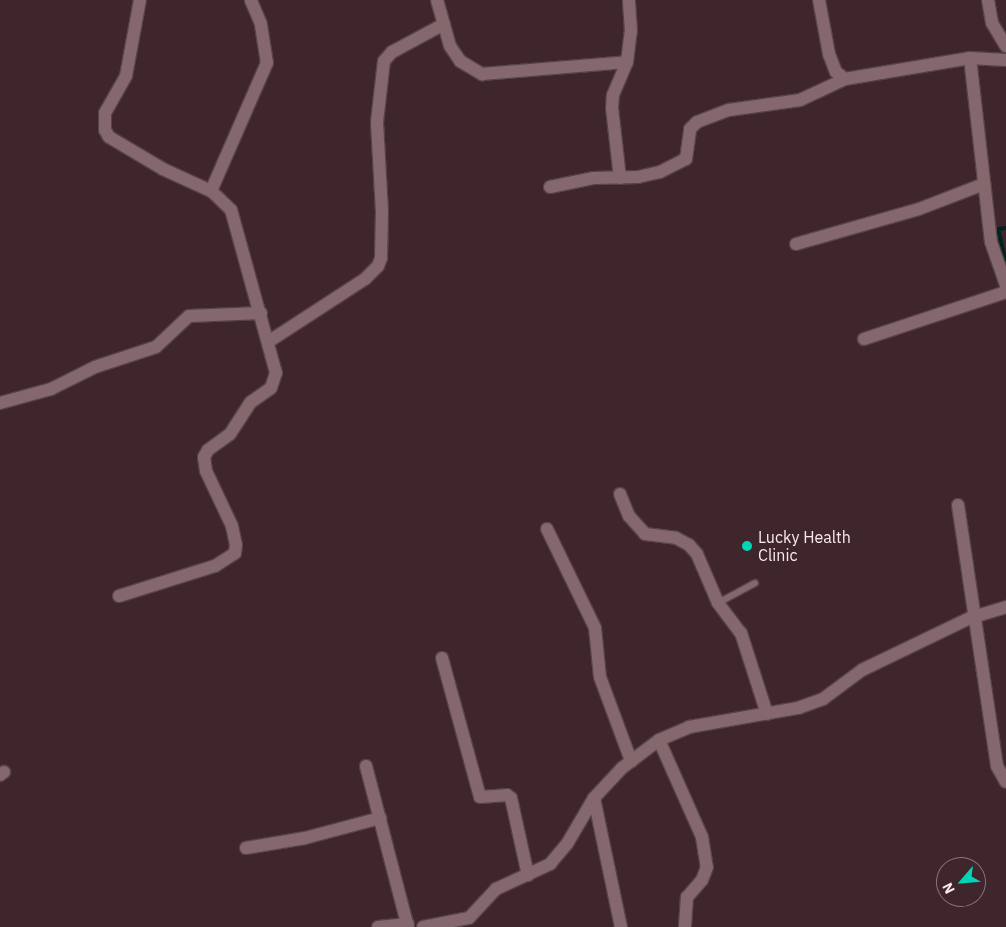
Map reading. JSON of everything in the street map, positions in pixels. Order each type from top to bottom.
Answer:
[{"type":"street","points":[[119,596],[216,566],[235,553],[236,545],[232,526],[206,471],[204,457],[208,450],[230,434],[251,402],[276,381],[268,342],[231,210],[211,191],[163,170],[109,137],[105,130],[105,113],[126,76],[140,0]]},
{"type":"street","points":[[211,191],[268,62],[261,24],[251,0]]},
{"type":"street","points":[[438,0],[450,46],[460,60],[482,74],[627,62]]},
{"type":"street","points":[[620,178],[612,108],[613,95],[627,62],[631,31],[629,0]]},
{"type":"street","points":[[818,0],[829,54],[836,72],[845,79]]},
{"type":"street","points":[[988,0],[992,23],[1006,46]]},
{"type":"street","points":[[268,342],[365,279],[378,266],[382,258],[382,212],[377,122],[384,61],[392,52],[444,24]]},
{"type":"street","points":[[970,58],[991,242],[1006,285]]},
{"type":"street","points":[[550,187],[594,178],[648,176],[682,163],[688,153],[690,129],[698,122],[729,110],[800,100],[845,79],[970,58],[1006,60]]},
{"type":"street","points":[[796,244],[918,209],[984,184]]},
{"type":"street","points":[[864,339],[1006,292]]},
{"type":"street","points":[[0,403],[51,389],[95,367],[156,347],[189,316],[260,313]]},
{"type":"street","points":[[620,494],[629,516],[645,534],[676,538],[689,545],[697,554],[718,603],[741,633],[767,714]]},
{"type":"street","points":[[958,505],[997,766],[1006,782]]},
{"type":"street","points":[[547,529],[595,628],[600,676],[631,761]]},
{"type":"street","points":[[423,927],[469,918],[496,890],[550,864],[560,855],[594,798],[631,761],[659,740],[690,727],[798,708],[823,699],[862,670],[976,616],[1006,607]]},
{"type":"street","points":[[442,658],[480,796],[506,795],[511,798],[528,875]]},
{"type":"street","points":[[659,740],[702,837],[707,867],[702,880],[687,897],[686,927]]},
{"type":"street","points":[[366,766],[408,925],[378,927]]},
{"type":"street","points":[[594,798],[621,927]]},
{"type":"street","points":[[246,848],[305,838],[380,818]]},
{"type":"lane","points":[[718,603],[755,583]]},
{"type":"waterway","points":[[1006,228],[998,229],[1006,265]]},
{"type":"place","name":"Lucky Health Clinic","points":[[747,546]]}]
